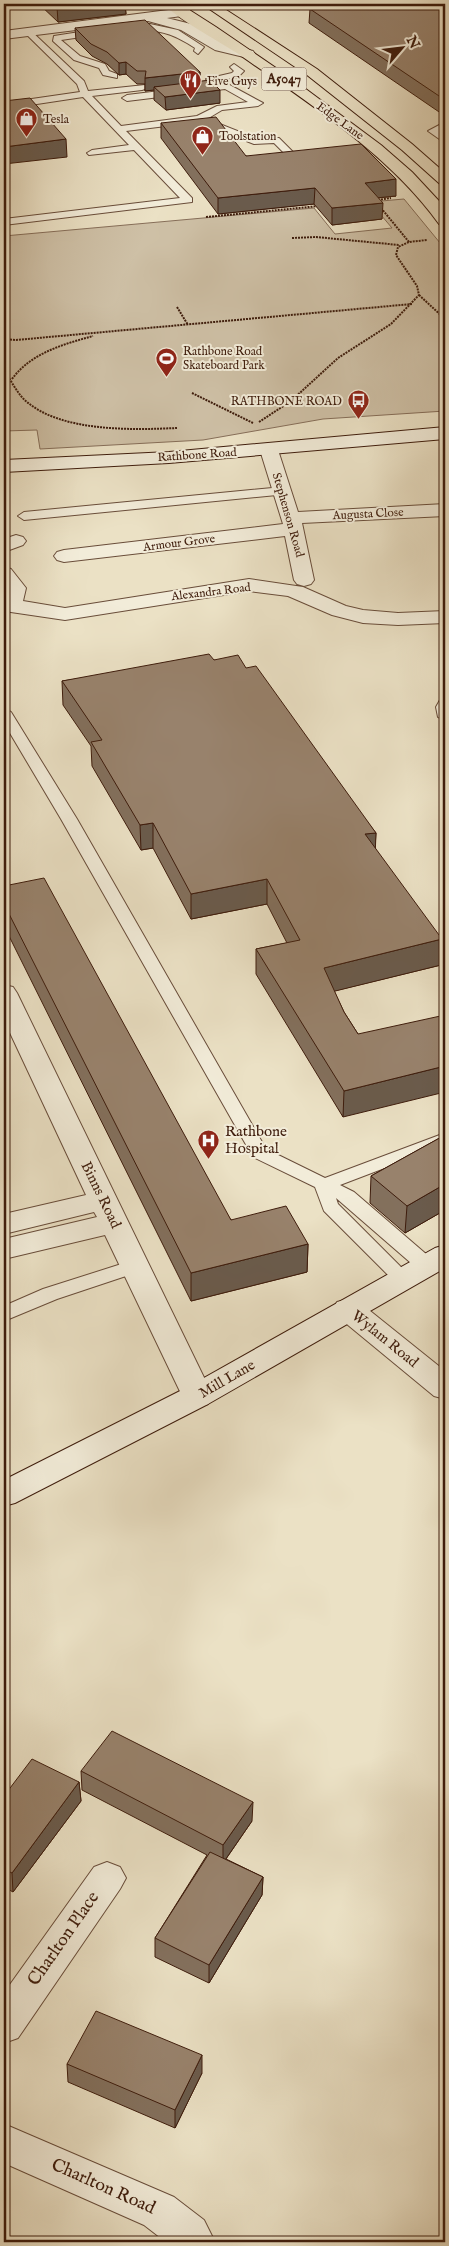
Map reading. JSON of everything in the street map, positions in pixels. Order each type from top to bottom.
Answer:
[{"type":"highway","name":"Edge Lane","points":[[171,4],[248,54],[381,150],[424,195],[445,221]]},
{"type":"highway","name":"Edge Lane","points":[[214,5],[312,72],[442,174]]},
{"type":"highway","points":[[184,12],[214,5]]},
{"type":"highway","points":[[369,117],[399,148],[381,150]]},
{"type":"street","points":[[89,24],[126,12],[143,4]]},
{"type":"street","points":[[227,4],[244,4]]},
{"type":"street","points":[[4,35],[184,12]]},
{"type":"street","points":[[133,18],[148,18],[186,27],[220,47],[248,54]]},
{"type":"street","name":"Rathbone Road","points":[[4,466],[114,461],[269,450],[445,433]]},
{"type":"street","name":"Rathbone Road","points":[[389,438],[445,449]]},
{"type":"street","name":"Stephenson Road","points":[[269,450],[292,524],[304,580]]},
{"type":"street","name":"Augusta Close","points":[[292,524],[445,510]]},
{"type":"street","name":"Armour Grove","points":[[64,556],[292,524]]},
{"type":"street","points":[[4,573],[16,588],[7,606]]},
{"type":"street","name":"Alexandra Road","points":[[7,606],[65,614],[249,585],[276,587],[300,593],[330,608],[355,615],[380,618],[445,617]]},
{"type":"street","name":"Binns Road","points":[[4,993],[197,1396]]},
{"type":"street","points":[[4,1224],[109,1212]]},
{"type":"street","points":[[4,1249],[109,1212]]},
{"type":"street","name":"Mill Lane","points":[[4,1494],[197,1396],[425,1266]]},
{"type":"street","name":"Wylam Road","points":[[348,1309],[445,1388]]},
{"type":"street","name":"Charlton Place","points":[[4,2026],[107,1878]]},
{"type":"street","name":"Charlton Road","points":[[4,2144],[159,2211],[189,2234],[194,2242]]},
{"type":"lane","points":[[110,74],[76,62],[77,58],[68,53],[57,41],[57,38],[155,26],[177,32],[200,48],[198,51]]},
{"type":"lane","points":[[4,222],[188,200],[85,94],[81,83],[29,32]]},
{"type":"lane","points":[[4,106],[235,75],[240,71],[234,67]]},
{"type":"lane","points":[[81,83],[110,86],[127,82]]},
{"type":"lane","points":[[93,102],[226,86],[258,103],[220,108],[199,118],[119,129]]},
{"type":"lane","points":[[127,98],[153,124]]},
{"type":"lane","points":[[199,118],[257,142],[276,140],[296,160],[315,158]]},
{"type":"lane","points":[[442,127],[433,131],[445,140]]},
{"type":"lane","points":[[92,153],[136,147]]},
{"type":"lane","points":[[361,153],[381,150]]},
{"type":"lane","points":[[24,516],[283,491]]},
{"type":"lane","points":[[445,703],[443,707],[445,717]]},
{"type":"lane","points":[[4,712],[69,819],[259,1153],[348,1196],[425,1266]]},
{"type":"lane","points":[[323,1185],[445,1139]]},
{"type":"lane","points":[[323,1185],[330,1207],[425,1266]]},
{"type":"lane","points":[[4,1314],[50,1294],[134,1266]]},
{"type":"path","points":[[374,200],[424,195]]},
{"type":"path","points":[[377,204],[409,242]]},
{"type":"path","points":[[206,217],[325,205]]},
{"type":"path","points":[[292,238],[316,237],[374,244],[400,244],[436,240]]},
{"type":"path","points":[[400,244],[396,255],[417,286],[419,295],[445,319]]},
{"type":"path","points":[[242,425],[263,421],[292,401],[338,358],[391,324],[419,295]]},
{"type":"path","points":[[4,339],[16,340],[102,334],[412,304]]},
{"type":"path","points":[[177,307],[188,325]]},
{"type":"path","points":[[12,379],[16,372],[38,357],[73,341],[102,334]]},
{"type":"path","points":[[4,371],[12,379],[26,401],[38,410],[58,418],[138,430],[186,428]]},
{"type":"path","points":[[192,393],[255,423]]},
{"type":"shaded area","points":[[404,199],[445,249],[445,411],[323,419],[203,440],[40,449],[37,430],[4,431],[4,236],[314,208],[335,234],[392,228],[370,202]]},
{"type":"building","points":[[54,4],[84,4],[57,7]]},
{"type":"building","points":[[346,4],[445,4],[445,100],[310,9]]},
{"type":"building","points":[[145,20],[200,72],[145,78],[146,71],[137,71],[126,62],[119,63],[107,52],[91,44],[75,28]]},
{"type":"building","points":[[210,80],[220,90],[165,97],[154,87]]},
{"type":"building","points":[[30,98],[66,139],[4,147],[4,101]]},
{"type":"building","points":[[216,117],[246,156],[361,144],[396,179],[365,183],[383,203],[332,208],[315,188],[218,198],[161,123]]},
{"type":"building","points":[[209,654],[214,660],[238,655],[246,668],[256,666],[376,833],[365,834],[442,939],[324,968],[344,1012],[358,1034],[445,1015],[445,1066],[344,1091],[256,949],[300,940],[267,879],[191,894],[153,823],[140,825],[91,742],[102,740],[62,681]]},
{"type":"building","points":[[44,878],[231,1220],[286,1206],[308,1244],[191,1273],[4,904],[4,886]]},
{"type":"building","points":[[445,1135],[445,1184],[407,1206],[371,1176]]},
{"type":"building","points":[[112,1731],[253,1802],[223,1845],[81,1771]]},
{"type":"building","points":[[32,1759],[79,1782],[12,1873],[4,1869],[4,1796]]},
{"type":"building","points":[[210,1852],[263,1877],[209,1965],[155,1938]]},
{"type":"building","points":[[96,2011],[202,2055],[175,2110],[67,2064]]},
{"type":"place","name":"Five Guys","points":[[191,100]]},
{"type":"place","name":"Tesla","points":[[27,138]]},
{"type":"place","name":"Toolstation","points":[[203,155]]},
{"type":"place","name":"Rathbone Road Skateboard Park","points":[[167,377]]},
{"type":"place","name":"RATHBONE ROAD","points":[[358,420]]},
{"type":"place","name":"Rathbone Hospital","points":[[209,1159]]}]
